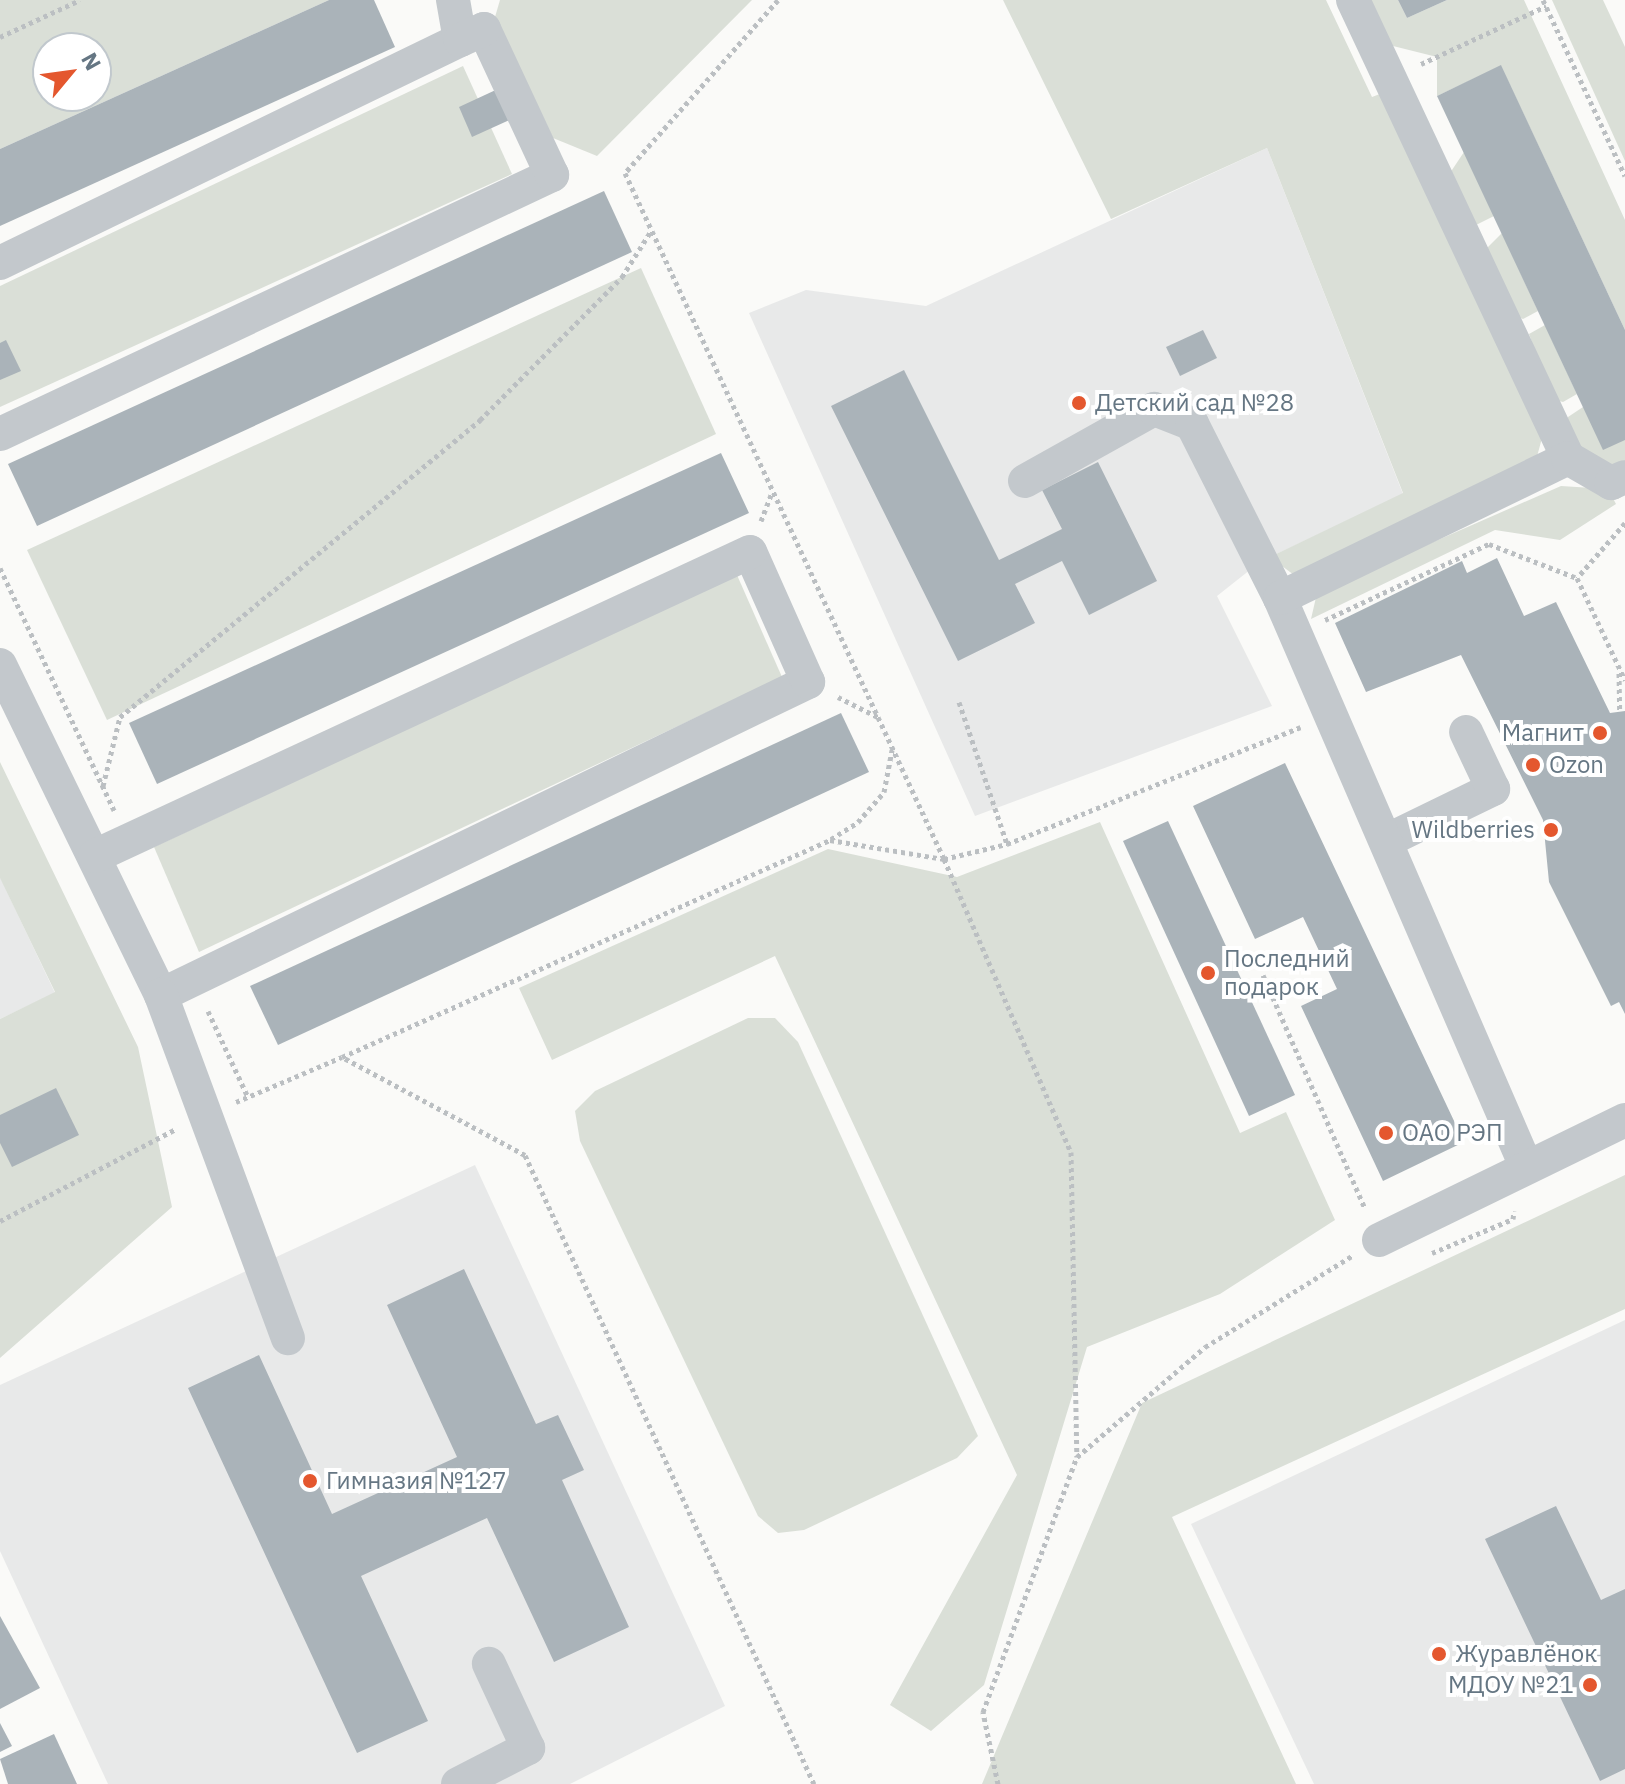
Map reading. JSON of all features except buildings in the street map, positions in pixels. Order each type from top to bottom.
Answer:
[{"type":"lane","points":[[453,0],[460,40]]},
{"type":"lane","points":[[1353,0],[1568,458],[1611,483],[1625,477]]},
{"type":"lane","points":[[0,263],[484,29],[552,175],[0,434]]},
{"type":"lane","points":[[1025,481],[1154,409],[1192,424],[1296,633],[1388,840],[1525,1164]]},
{"type":"lane","points":[[1280,598],[1568,458]]},
{"type":"lane","points":[[95,856],[750,552],[808,682],[161,995]]},
{"type":"lane","points":[[4,684],[95,856],[161,995],[288,1338]]},
{"type":"lane","points":[[1388,840],[1493,789],[1466,732]]},
{"type":"lane","points":[[1379,1240],[1525,1164],[1625,1120]]},
{"type":"lane","points":[[458,1784],[528,1748],[489,1664]]},
{"type":"path","points":[[0,37],[80,0]]},
{"type":"path","points":[[778,0],[625,173],[944,859],[1071,1152],[1077,1457],[983,1712],[998,1784]]},
{"type":"path","points":[[1391,78],[1544,3],[1625,176]]},
{"type":"path","points":[[103,786],[120,717],[480,420],[622,277],[651,231]]},
{"type":"path","points":[[1577,578],[1625,523]]},
{"type":"path","points":[[1296,633],[1489,544],[1577,578],[1625,680]]},
{"type":"path","points":[[1619,668],[1620,712]]},
{"type":"path","points":[[808,682],[878,717]]},
{"type":"path","points":[[959,702],[1007,844]]},
{"type":"path","points":[[830,840],[944,859],[1007,844],[1282,735]]},
{"type":"path","points":[[814,1784],[525,1155],[342,1057],[830,840],[858,822],[884,792],[892,748]]},
{"type":"path","points":[[1077,1457],[1205,1347],[1379,1240],[1263,975]]},
{"type":"path","points":[[0,1221],[117,1155]]},
{"type":"shaded area","points":[[0,0],[329,0],[112,98],[112,32],[32,32],[32,112],[82,112],[0,149]]},
{"type":"shaded area","points":[[500,0],[752,0],[597,156],[553,138],[495,17]]},
{"type":"shaded area","points":[[1003,0],[1326,0],[1372,97],[1385,92],[1542,438],[1535,464],[1298,578],[1270,557],[1403,493],[1267,148],[1111,219]]},
{"type":"shaded area","points":[[1367,0],[1398,0],[1407,18],[1447,0],[1524,0],[1625,220],[1625,330],[1501,66],[1437,96],[1437,57],[1385,44]]},
{"type":"shaded area","points":[[1552,0],[1603,0],[1625,47],[1625,161]]},
{"type":"shaded area","points":[[463,66],[512,174],[0,407],[0,286]]},
{"type":"shaded area","name":"Детский сад №28","points":[[1267,148],[1403,494],[1260,562],[1217,596],[1272,706],[975,816],[749,313],[806,290],[926,306]]},
{"type":"shaded area","points":[[1464,152],[1494,216],[1476,225],[1448,176]]},
{"type":"shaded area","points":[[1502,233],[1538,311],[1523,319],[1511,314],[1483,252]]},
{"type":"shaded area","points":[[641,268],[716,434],[107,720],[27,550]]},
{"type":"shaded area","points":[[1545,325],[1577,394],[1563,402],[1552,399],[1529,334]]},
{"type":"shaded area","points":[[1583,407],[1625,440],[1625,464],[1612,471],[1582,459],[1567,431],[1568,417]]},
{"type":"shaded area","points":[[1561,486],[1608,489],[1616,504],[1560,540],[1495,530],[1311,619],[1317,593]]},
{"type":"shaded area","points":[[737,575],[782,677],[199,952],[154,847]]},
{"type":"shaded area","points":[[0,762],[138,1047],[172,1207],[0,1358],[0,1019],[55,992],[0,878]]},
{"type":"shaded area","points":[[1100,822],[1240,1133],[1286,1112],[1335,1220],[1220,1294],[1087,1347],[984,1685],[931,1731],[890,1705],[1017,1475],[775,956],[552,1060],[519,988],[828,849],[957,877]]},
{"type":"shaded area","points":[[0,877],[55,993],[0,1019]]},
{"type":"shaded area","points":[[748,1018],[775,1018],[798,1042],[978,1436],[957,1458],[804,1530],[778,1533],[758,1516],[580,1141],[575,1111],[595,1091]]},
{"type":"shaded area","name":"Гимназия №127","points":[[475,1165],[725,1706],[570,1784],[108,1784],[0,1551],[0,1385]]},
{"type":"shaded area","points":[[1625,1175],[1625,1309],[1172,1517],[1296,1784],[982,1784],[1142,1403]]},
{"type":"shaded area","name":"Журавлёнок","points":[[1625,1320],[1625,1784],[1314,1784],[1191,1524]]},
{"type":"place","name":"Детский сад №28","points":[[1079,403]]},
{"type":"place","name":"Магнит","points":[[1600,733]]},
{"type":"place","name":"Ozon","points":[[1533,765]]},
{"type":"place","name":"Wildberries","points":[[1551,830]]},
{"type":"place","name":"Последний подарок","points":[[1208,973]]},
{"type":"place","name":"ОАО РЭП","points":[[1386,1133]]},
{"type":"place","name":"Гимназия №127","points":[[310,1481]]},
{"type":"place","name":"Журавлёнок","points":[[1439,1654]]},
{"type":"place","name":"МДОУ №21","points":[[1590,1685]]}]
